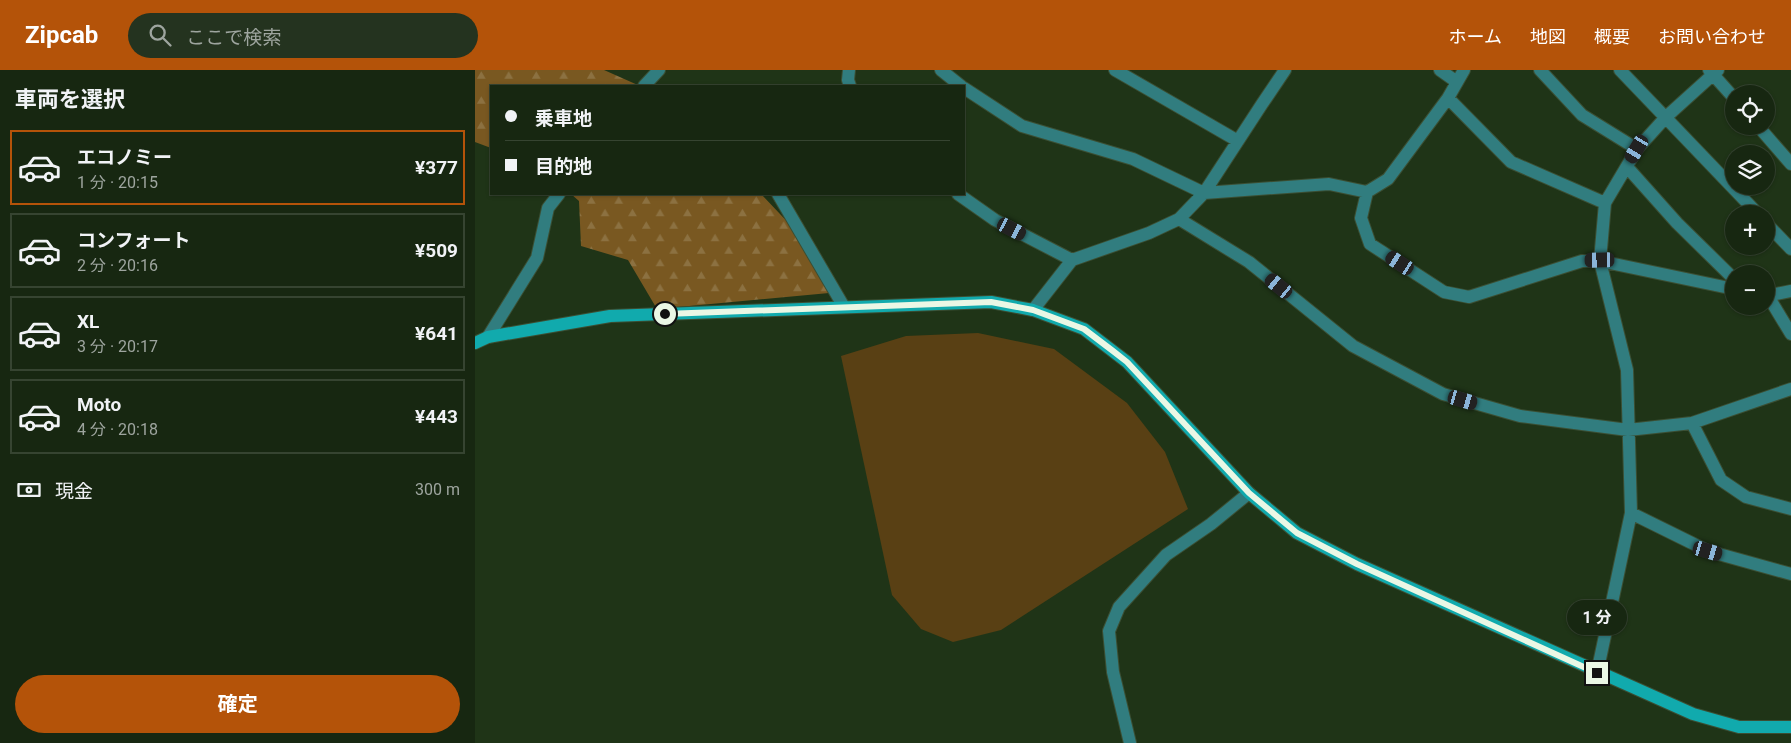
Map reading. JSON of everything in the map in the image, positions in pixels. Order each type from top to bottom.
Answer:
[{"type":"street","points":[[645,85],[659,70]]},
{"type":"street","points":[[849,70],[850,85]]},
{"type":"street","points":[[941,70],[960,85]]},
{"type":"street","points":[[1115,70],[1238,141]]},
{"type":"street","points":[[1033,310],[1072,260],[1179,219],[1204,193],[1285,70]]},
{"type":"street","points":[[1440,70],[1457,82]]},
{"type":"street","points":[[965,89],[1022,126],[1133,159],[1204,193],[1329,184],[1367,192],[1388,179],[1448,98],[1464,70]]},
{"type":"street","points":[[1540,70],[1581,115],[1637,149]]},
{"type":"street","points":[[1620,70],[1749,205]]},
{"type":"street","points":[[1597,673],[1631,513],[1627,370],[1600,260],[1605,204],[1637,149],[1666,117],[1713,71],[1725,86]]},
{"type":"street","points":[[1448,98],[1511,162],[1605,204]]},
{"type":"street","points":[[1766,135],[1791,164]]},
{"type":"street","points":[[1627,167],[1677,223],[1725,270]]},
{"type":"street","points":[[1367,192],[1361,218],[1370,244],[1444,292],[1469,297],[1582,261],[1600,260],[1725,287]]},
{"type":"street","points":[[487,337],[537,258],[548,208],[558,195]]},
{"type":"street","points":[[779,195],[844,307]]},
{"type":"street","points":[[959,195],[995,220],[1072,260]]},
{"type":"street","points":[[1179,219],[1249,262],[1353,346],[1443,394],[1520,416],[1628,430],[1691,423],[1791,389]]},
{"type":"street","points":[[1775,232],[1791,249]]},
{"type":"street","points":[[1775,294],[1791,291]]},
{"type":"street","points":[[475,343],[487,337],[610,316],[991,302],[1033,310],[1084,329],[1127,362],[1249,493],[1297,533],[1357,564],[1597,673],[1693,714],[1739,727],[1791,728]]},
{"type":"street","points":[[1775,309],[1791,334]]},
{"type":"street","points":[[1691,423],[1721,480],[1746,497],[1791,509]]},
{"type":"street","points":[[1130,743],[1113,672],[1109,631],[1119,607],[1166,554],[1211,524],[1249,493]]},
{"type":"street","points":[[1631,513],[1708,551],[1791,574]]},
{"type":"shaded area","points":[[978,333],[1054,349],[1127,403],[1165,452],[1188,509],[1001,630],[953,642],[921,629],[892,595],[841,356],[906,336]]},
{"type":"green space","points":[[475,70],[604,70],[638,85],[490,85],[490,148],[475,142]]},
{"type":"green space","points":[[572,195],[762,195],[797,232],[829,293],[657,309],[628,260],[581,246],[579,201]]},
{"type":"route","points":[[665,314],[991,302],[1033,310],[1084,329],[1127,362],[1249,493],[1297,533],[1357,564],[1597,673]]}]
